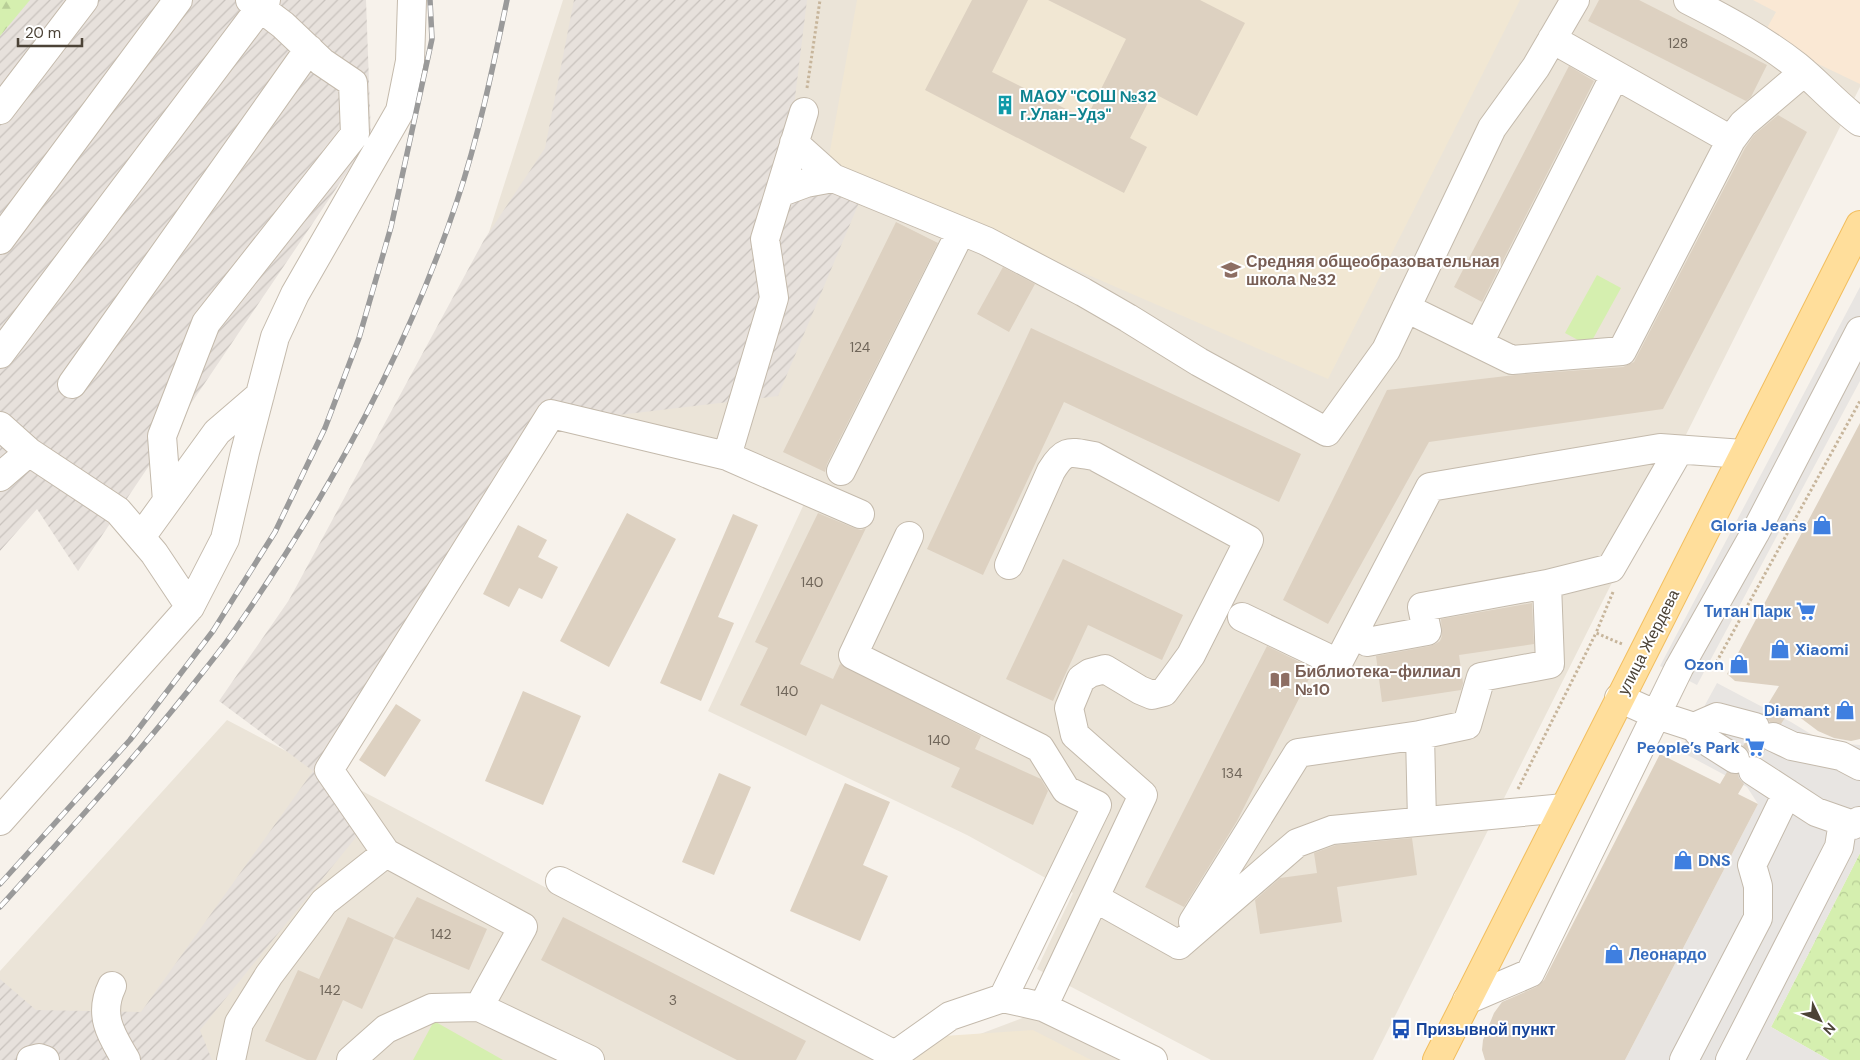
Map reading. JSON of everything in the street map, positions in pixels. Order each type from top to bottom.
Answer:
[{"type":"main road","name":"улица Жердева","points":[[1437,1060],[1860,225]]},
{"type":"street","points":[[0,110],[84,0]]},
{"type":"street","points":[[0,240],[178,0]]},
{"type":"street","points":[[0,821],[190,607],[225,539],[275,337],[295,294],[400,110],[410,61],[412,0]]},
{"type":"street","points":[[794,143],[834,178],[986,241],[1083,292],[1199,362],[1327,432],[1386,350],[1492,128],[1536,67],[1575,0]]},
{"type":"street","points":[[1688,0],[1761,42],[1804,72],[1844,111],[1860,122]]},
{"type":"street","points":[[0,354],[259,3],[322,62],[353,83],[355,134],[206,323],[162,436],[167,501]]},
{"type":"street","points":[[1552,40],[1731,140]]},
{"type":"street","points":[[72,384],[309,49]]},
{"type":"street","points":[[1406,308],[1512,360],[1622,351],[1731,140],[1743,124],[1804,72]]},
{"type":"street","points":[[1479,343],[1616,75]]},
{"type":"street","points":[[727,456],[774,298],[765,239],[804,112]]},
{"type":"street","points":[[779,193],[806,182],[834,178]]},
{"type":"street","points":[[842,470],[961,231]]},
{"type":"street","points":[[1467,1000],[1530,973],[1679,668],[1755,533],[1860,331]]},
{"type":"street","points":[[141,537],[218,432],[260,395]]},
{"type":"street","points":[[479,1007],[523,927],[386,853],[329,770],[551,414],[727,456],[860,514]]},
{"type":"street","points":[[0,426],[29,452],[118,511],[154,553],[190,607]]},
{"type":"street","points":[[1242,617],[1338,663],[1430,487],[1660,448],[1743,454]]},
{"type":"street","points":[[1367,642],[1427,631],[1422,607],[1547,584],[1611,568],[1679,450]]},
{"type":"street","points":[[0,477],[29,452]]},
{"type":"street","points":[[1009,565],[1051,471],[1060,457],[1070,452],[1094,456],[1250,540],[1191,655],[1164,692],[1152,695],[1105,669],[1090,673],[1081,679],[1069,708],[1075,735],[1143,795],[1043,1007]]},
{"type":"street","points":[[909,536],[853,655],[1040,748],[1066,790],[1098,805],[1003,998]]},
{"type":"street","points":[[1179,944],[1298,753],[1467,726],[1481,677],[1550,664],[1547,584]]},
{"type":"street","points":[[1619,698],[1657,715],[1694,727],[1705,740],[1816,812],[1852,821],[1730,1060]]},
{"type":"street","points":[[1694,727],[1717,717],[1764,732],[1792,746],[1840,756],[1860,766]]},
{"type":"street","points":[[1420,735],[1422,821]]},
{"type":"street","points":[[1684,1060],[1758,918],[1758,886],[1752,865],[1787,793]]},
{"type":"street","points":[[1179,944],[1297,843],[1332,830],[1564,808]]},
{"type":"street","points":[[231,1060],[239,1023],[269,975],[324,902],[386,853]]},
{"type":"street","points":[[560,881],[892,1057],[950,1016],[1003,998],[1043,1007],[1153,1060]]},
{"type":"street","points":[[1095,898],[1179,944]]},
{"type":"street","points":[[112,986],[106,999],[108,1028],[126,1060]]},
{"type":"street","points":[[351,1060],[386,1030],[432,1008],[479,1007],[590,1060]]},
{"type":"street","points":[[31,1060],[39,1058],[45,1060]]},
{"type":"path","points":[[804,112],[820,0]]},
{"type":"path","points":[[1506,814],[1596,633]]},
{"type":"shaded area","points":[[0,0],[366,0],[371,137],[78,571],[37,509],[0,551]]},
{"type":"shaded area","points":[[563,0],[1860,0],[1860,87],[1373,1060],[1211,1060],[1037,969],[1073,893],[967,835],[708,711],[816,478],[448,361]]},
{"type":"shaded area","points":[[574,0],[807,0],[792,122],[861,198],[778,396],[534,425],[313,771],[219,701],[289,600],[484,240],[545,148]]},
{"type":"shaded area","name":"Средняя общеобразовательная школа №32","points":[[857,0],[1520,0],[1328,379],[828,162]]},
{"type":"shaded area","points":[[1753,0],[1860,0],[1860,84],[1762,37],[1776,12]]},
{"type":"shaded area","points":[[1860,287],[1860,381],[1697,685],[1660,666]]},
{"type":"shaded area","points":[[1717,683],[1814,736],[1835,743],[1860,745],[1860,853],[1771,1027],[1829,1060],[1625,1060],[1758,804],[1747,787],[1680,751]]},
{"type":"shaded area","points":[[227,720],[874,1060],[0,1060],[0,971]]},
{"type":"shaded area","points":[[313,771],[370,820],[200,1030],[212,1060],[0,1060],[0,979],[36,1010],[141,1012]]},
{"type":"shaded area","points":[[1033,1014],[1119,1060],[911,1060]]},
{"type":"shaded area","points":[[1033,1030],[1091,1060],[910,1060],[944,1036]]},
{"type":"green space","points":[[0,0],[30,0],[0,36]]},
{"type":"green space","points":[[1597,275],[1621,288],[1589,346],[1565,333]]},
{"type":"green space","points":[[1860,853],[1860,1060],[1829,1060],[1771,1027]]},
{"type":"green space","points":[[434,1021],[503,1060],[413,1060]]},
{"type":"building","name":"МАОУ \"СОШ №32 г.Улан-Удэ\"","points":[[972,0],[1028,0],[992,72],[1086,119],[1126,39],[1048,0],[1200,0],[1245,23],[1197,116],[1153,93],[1130,138],[1147,147],[1124,193],[925,90]]},
{"type":"building","points":[[1599,0],[1639,0],[1767,65],[1751,97],[1746,101],[1588,21]]},
{"type":"building","points":[[1569,66],[1594,81],[1482,302],[1454,287]]},
{"type":"building","points":[[1778,115],[1807,132],[1663,409],[1429,442],[1328,624],[1283,600],[1387,390],[1515,375],[1623,367],[1634,362],[1745,148],[1754,135]]},
{"type":"building","points":[[896,222],[938,243],[827,464],[825,472],[783,452]]},
{"type":"building","points":[[1003,267],[1035,284],[1009,332],[977,314]]},
{"type":"building","points":[[1031,328],[1301,454],[1279,502],[1064,402],[983,575],[927,549]]},
{"type":"building","points":[[1860,423],[1860,739],[1851,741],[1834,738],[1818,731],[1790,710],[1781,724],[1770,722],[1762,714],[1779,686],[1735,681],[1727,674]]},
{"type":"building","points":[[627,513],[676,539],[609,667],[560,641]]},
{"type":"building","points":[[818,513],[854,528],[861,530],[866,528],[800,664],[833,679],[840,664],[981,736],[975,749],[1041,779],[1048,791],[1033,825],[951,787],[960,768],[821,704],[806,736],[740,705],[768,648],[755,642]]},
{"type":"building","points":[[733,514],[758,525],[718,617],[734,623],[701,701],[660,683]]},
{"type":"building","points":[[518,525],[547,540],[538,557],[558,567],[542,599],[519,588],[509,607],[483,594]]},
{"type":"building","points":[[1063,559],[1183,615],[1162,660],[1088,625],[1053,701],[1006,679]]},
{"type":"building","points":[[1532,603],[1534,644],[1459,655],[1463,683],[1461,690],[1382,702],[1376,656],[1437,643],[1442,636],[1441,619]]},
{"type":"building","points":[[1267,646],[1314,669],[1237,821],[1184,907],[1145,887]]},
{"type":"building","points":[[523,691],[581,716],[543,805],[485,781]]},
{"type":"building","points":[[396,704],[421,720],[385,777],[359,760]]},
{"type":"building","points":[[1746,741],[1759,742],[1765,750],[1761,758],[1750,756],[1749,751],[1743,746]]},
{"type":"building","name":"People’s Park","points":[[1660,754],[1720,784],[1727,772],[1738,774],[1744,784],[1738,794],[1758,804],[1625,1060],[1485,1060],[1482,1050],[1483,1040],[1494,1013],[1502,1002],[1536,987],[1544,980]]},
{"type":"building","points":[[719,773],[751,787],[714,875],[682,862]]},
{"type":"building","points":[[845,783],[890,802],[863,865],[888,876],[860,941],[790,911]]},
{"type":"building","points":[[1412,838],[1417,875],[1337,887],[1342,922],[1260,934],[1255,900],[1280,878],[1317,873],[1314,853],[1336,845]]},
{"type":"building","points":[[417,897],[487,929],[469,970],[394,938]]},
{"type":"building","points":[[348,917],[394,938],[362,1009],[343,1000],[316,1060],[307,1060],[265,1041],[298,970],[319,979]]},
{"type":"building","points":[[563,917],[806,1041],[796,1060],[737,1060],[541,960]]},
{"type":"railway","points":[[0,884],[130,740],[213,631],[275,532],[325,428],[359,338],[391,227],[432,39],[430,0]]},
{"type":"railway","points":[[0,907],[119,774],[220,651],[265,586],[330,481],[360,427],[387,372],[413,316],[436,259],[457,201],[479,126],[507,0]]},
{"type":"place","name":"МАОУ \"СОШ №32 г.Улан-Удэ\"","points":[[1005,105]]},
{"type":"place","name":"Средняя общеобразовательная школа №32","points":[[1231,270]]},
{"type":"place","name":"Gloria Jeans","points":[[1822,525]]},
{"type":"place","name":"Титан Парк","points":[[1806,611]]},
{"type":"place","name":"Xiaomi","points":[[1780,649]]},
{"type":"place","name":"Ozon","points":[[1739,664]]},
{"type":"place","name":"Библиотека-филиал №10","points":[[1280,680]]},
{"type":"place","name":"Diamant","points":[[1845,710]]},
{"type":"place","name":"People’s Park","points":[[1755,747]]},
{"type":"place","name":"DNS","points":[[1683,860]]},
{"type":"place","name":"Леонардо","points":[[1614,954]]},
{"type":"place","name":"Призывной пункт","points":[[1401,1029]]}]
